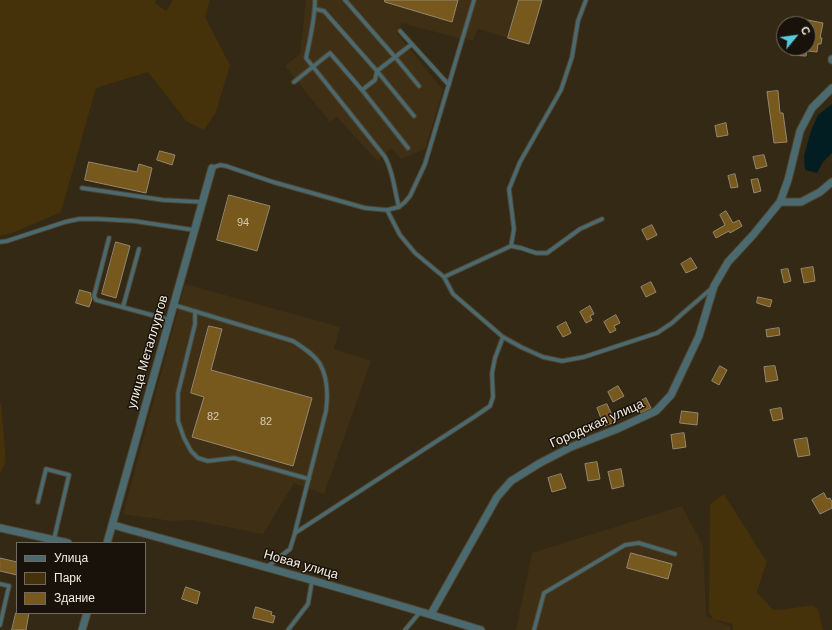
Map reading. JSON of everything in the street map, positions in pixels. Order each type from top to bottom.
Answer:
[{"type":"street","name":"Городская улица","points":[[431,614],[497,497],[511,481],[540,462],[571,447],[617,429],[656,411],[671,395],[699,336],[714,286],[728,262],[753,235],[780,202],[788,180],[800,131],[812,108],[832,88]]},
{"type":"street","name":"улица Металлургов","points":[[107,542],[212,168]]},
{"type":"street","points":[[780,202],[801,202],[820,192],[832,182]]},
{"type":"street","name":"Новая улица","points":[[113,526],[267,567],[422,611],[481,630]]},
{"type":"street","points":[[0,528],[63,542]]},
{"type":"street","points":[[82,630],[87,614]]},
{"type":"lane","points":[[315,0],[315,9],[306,58],[385,157],[390,166],[395,192],[400,207]]},
{"type":"lane","points":[[345,0],[419,86]]},
{"type":"lane","points":[[212,168],[220,165],[226,166],[273,182],[365,208],[387,210],[400,207],[410,196],[425,164],[474,0]]},
{"type":"lane","points":[[511,246],[514,229],[509,189],[520,162],[561,90],[572,57],[578,21],[586,0]]},
{"type":"lane","points":[[315,9],[324,11],[378,71],[414,116]]},
{"type":"lane","points":[[400,31],[449,85]]},
{"type":"lane","points":[[362,90],[375,80],[378,71],[412,44]]},
{"type":"lane","points":[[294,82],[330,53],[362,90],[408,148]]},
{"type":"lane","points":[[82,188],[163,200],[203,203]]},
{"type":"lane","points":[[387,210],[400,234],[415,253],[444,278],[453,294],[503,337],[520,347],[543,357],[562,361],[584,357],[657,333],[672,323],[714,286]]},
{"type":"lane","points":[[0,242],[79,219],[134,221],[195,230]]},
{"type":"lane","points":[[444,278],[511,246],[536,253],[547,253],[580,228],[602,219]]},
{"type":"lane","points":[[109,238],[94,298],[96,300],[170,320]]},
{"type":"lane","points":[[123,307],[139,249]]},
{"type":"lane","points":[[174,305],[293,341],[308,351],[320,364],[325,379],[328,396],[326,411],[295,533],[290,549],[267,567]]},
{"type":"lane","points":[[195,311],[195,324],[178,393],[178,421],[184,438],[191,451],[198,458],[208,461],[234,458],[309,479]]},
{"type":"lane","points":[[295,533],[490,406],[493,397],[492,373],[495,358],[503,337]]},
{"type":"lane","points":[[38,502],[46,469],[69,475],[54,540]]},
{"type":"lane","points":[[534,630],[544,593],[625,545],[639,543],[674,554]]},
{"type":"lane","points":[[288,630],[308,604],[312,580]]},
{"type":"lane","points":[[0,584],[9,586],[0,625]]},
{"type":"lane","points":[[405,630],[422,611]]},
{"type":"shaded area","points":[[306,0],[542,0],[529,44],[478,29],[473,40],[462,39],[402,23],[396,32],[443,90],[425,149],[401,159],[391,148],[377,161],[337,117],[330,122],[285,66],[300,54]]},
{"type":"shaded area","points":[[185,284],[340,327],[334,349],[371,361],[324,494],[294,483],[263,534],[193,520],[171,521],[123,514]]},
{"type":"shaded area","points":[[682,506],[703,546],[706,616],[731,627],[730,630],[516,630],[532,553]]},
{"type":"green space","points":[[0,0],[156,0],[155,3],[166,11],[173,0],[210,0],[205,17],[230,65],[216,112],[204,130],[186,121],[148,72],[96,88],[61,212],[15,232],[0,236]]},
{"type":"green space","points":[[0,403],[6,461],[0,474]]},
{"type":"green space","points":[[724,494],[767,562],[757,592],[773,610],[812,605],[818,609],[823,630],[733,630],[732,624],[713,619],[709,612],[710,504]]},
{"type":"water","points":[[832,104],[832,153],[823,162],[817,173],[805,170],[804,156],[811,131],[818,115]]},
{"type":"building","points":[[385,0],[458,0],[452,22],[385,2]]},
{"type":"building","points":[[519,0],[542,0],[529,44],[508,38]]},
{"type":"building","points":[[816,22],[823,23],[820,38],[822,38],[821,44],[818,44],[817,52]]},
{"type":"building","points":[[778,91],[780,113],[783,113],[787,142],[774,143],[767,92]]},
{"type":"building","points":[[726,123],[728,135],[717,137],[715,126]]},
{"type":"building","points":[[160,151],[175,155],[172,165],[157,160]]},
{"type":"building","points":[[764,155],[767,166],[756,169],[753,157]]},
{"type":"building","points":[[89,162],[137,172],[139,164],[152,168],[146,193],[85,180]]},
{"type":"building","points":[[735,174],[738,187],[731,188],[728,176]]},
{"type":"building","points":[[758,179],[761,191],[754,193],[751,180]]},
{"type":"building","points":[[229,195],[270,206],[257,251],[217,240]]},
{"type":"building","points":[[726,211],[733,223],[739,220],[742,226],[730,233],[729,231],[716,238],[713,232],[725,225],[720,215]]},
{"type":"building","points":[[652,225],[657,235],[647,240],[642,230]]},
{"type":"building","points":[[116,242],[130,246],[116,298],[102,294]]},
{"type":"building","points":[[691,258],[697,268],[686,273],[681,264]]},
{"type":"building","points":[[813,267],[815,281],[804,283],[801,269]]},
{"type":"building","points":[[788,269],[791,281],[784,283],[781,270]]},
{"type":"building","points":[[651,282],[656,292],[646,297],[641,287]]},
{"type":"building","points":[[80,290],[91,293],[92,299],[89,307],[76,303]]},
{"type":"building","points":[[758,297],[772,300],[770,307],[757,303]]},
{"type":"building","points":[[590,306],[594,314],[590,316],[592,320],[586,323],[580,312]]},
{"type":"building","points":[[616,315],[620,323],[614,326],[616,330],[610,333],[604,322]]},
{"type":"building","points":[[566,322],[571,333],[563,337],[557,327]]},
{"type":"building","points":[[209,326],[222,329],[211,370],[312,398],[293,466],[192,437],[204,397],[191,393]]},
{"type":"building","points":[[779,328],[780,335],[767,337],[766,330]]},
{"type":"building","points":[[720,366],[727,370],[719,385],[712,381]]},
{"type":"building","points":[[775,366],[778,380],[766,382],[764,367]]},
{"type":"building","points":[[618,386],[624,396],[613,402],[608,392]]},
{"type":"building","points":[[646,398],[651,408],[641,413],[636,404]]},
{"type":"building","points":[[607,404],[615,422],[604,426],[597,408]]},
{"type":"building","points":[[781,408],[783,419],[773,421],[770,410]]},
{"type":"building","points":[[682,411],[698,413],[697,425],[680,423]]},
{"type":"building","points":[[684,433],[686,447],[673,449],[671,435]]},
{"type":"building","points":[[807,438],[810,455],[798,457],[794,440]]},
{"type":"building","points":[[597,462],[600,479],[588,481],[585,464]]},
{"type":"building","points":[[621,469],[624,486],[612,489],[608,472]]},
{"type":"building","points":[[561,474],[566,488],[552,492],[548,478]]},
{"type":"building","points":[[824,493],[827,499],[830,498],[832,508],[820,514],[812,500]]},
{"type":"building","points":[[631,553],[672,564],[668,579],[627,568]]},
{"type":"building","points":[[0,558],[16,562],[16,575],[0,571]]},
{"type":"building","points":[[186,587],[200,592],[197,604],[182,599]]},
{"type":"building","points":[[256,607],[272,612],[271,615],[275,616],[273,623],[253,618]]},
{"type":"building","points":[[16,613],[29,614],[26,630],[12,630]]}]
